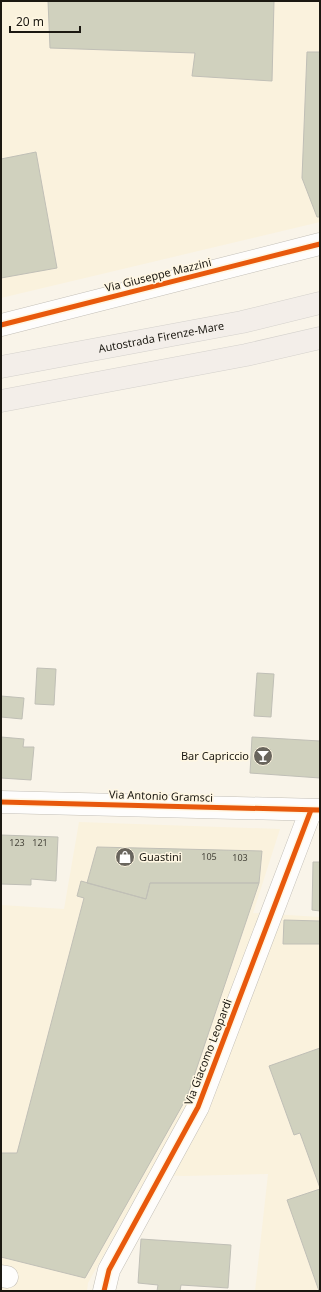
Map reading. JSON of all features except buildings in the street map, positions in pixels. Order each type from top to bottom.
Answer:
[{"type":"highway","name":"Autostrada Firenze-Mare","points":[[1,367],[242,322],[320,303]]},
{"type":"highway","points":[[1,401],[246,355],[320,338]]},
{"type":"street","name":"Via Giuseppe Mazzini","points":[[1,325],[320,244]]},
{"type":"street","name":"Via Antonio Gramsci","points":[[1,802],[315,810]]},
{"type":"street","name":"Via Giacomo Leopardi","points":[[104,1291],[109,1270],[198,1107],[315,810]]},
{"type":"shaded area","points":[[1,1],[320,1],[320,222],[1,298]]},
{"type":"shaded area","points":[[79,822],[280,829],[253,913],[320,917],[320,1291],[255,1291],[268,1174],[184,1176],[148,1175],[88,1283],[87,1291],[1,1291],[1,905],[64,909]]},
{"type":"cycle path","points":[[1,325],[320,244]]},
{"type":"cycle path","points":[[1,802],[320,810]]},
{"type":"cycle path","points":[[104,1291],[109,1270],[198,1107],[311,810]]},
{"type":"place","name":"Bar Capriccio","points":[[263,756]]},
{"type":"place","name":"Guastini","points":[[125,857]]}]
